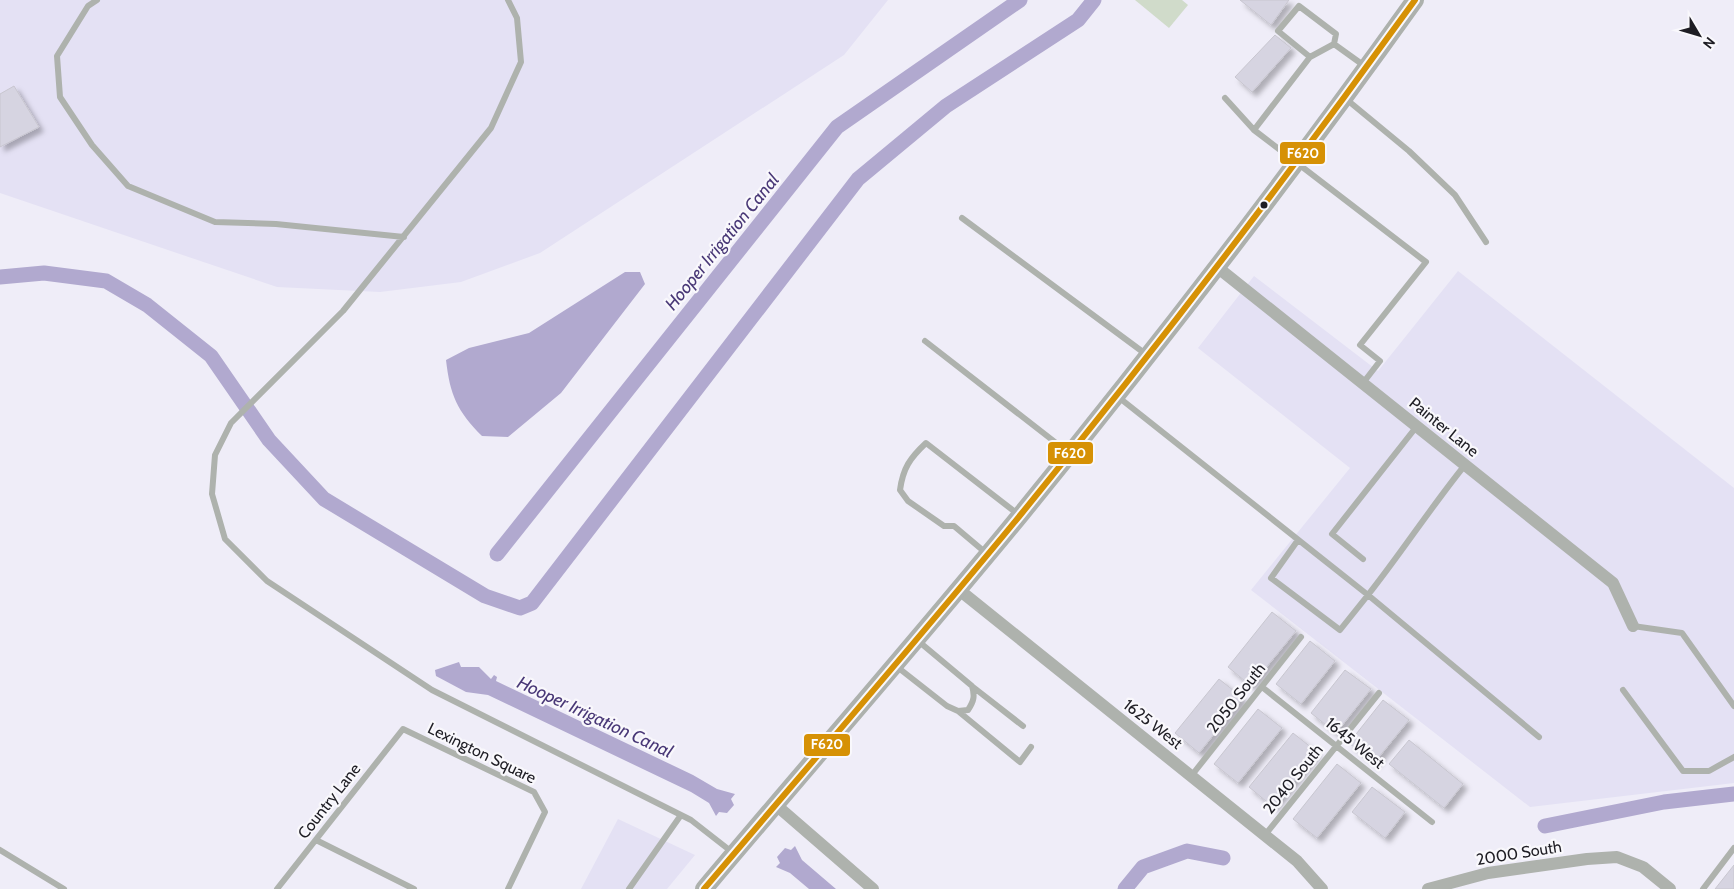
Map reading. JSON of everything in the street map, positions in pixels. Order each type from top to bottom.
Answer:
[{"type":"main road","points":[[704,889],[895,665],[1070,454],[1217,267],[1345,98],[1415,0]]},
{"type":"street","name":"Painter Lane","points":[[1217,267],[1613,584],[1633,626]]},
{"type":"street","name":"1625 West","points":[[958,590],[1192,775],[1297,861],[1322,889]]},
{"type":"street","points":[[776,805],[873,889]]},
{"type":"street","name":"2000 South","points":[[1428,889],[1488,873],[1587,858],[1617,857],[1643,867],[1670,889]]},
{"type":"lane","points":[[97,0],[88,6],[57,56],[60,97],[92,145],[128,186],[215,222],[276,224],[404,237]]},
{"type":"lane","points":[[508,0],[517,18],[520,62],[491,128],[343,311],[231,423],[215,455],[212,494],[225,538],[267,581],[432,690],[691,820],[734,853]]},
{"type":"lane","points":[[1310,57],[1278,30],[1299,6],[1336,34],[1334,44]]},
{"type":"lane","points":[[1334,44],[1367,67]]},
{"type":"lane","points":[[1254,130],[1310,57],[1334,44]]},
{"type":"lane","points":[[1224,98],[1254,130],[1426,262],[1360,345],[1380,361],[1363,383]]},
{"type":"lane","points":[[1345,98],[1409,151],[1455,195],[1486,242]]},
{"type":"lane","points":[[962,218],[1148,356]]},
{"type":"lane","points":[[925,341],[1070,454]]},
{"type":"lane","points":[[1117,395],[1368,596],[1539,737]]},
{"type":"lane","points":[[1363,559],[1332,534],[1417,426]]},
{"type":"lane","points":[[988,554],[954,526],[944,526],[908,501],[900,490],[903,472],[915,454],[926,443],[1020,516]]},
{"type":"lane","points":[[1298,540],[1271,578],[1340,630],[1396,560],[1431,507],[1465,465]]},
{"type":"lane","points":[[1633,626],[1682,633],[1734,706]]},
{"type":"lane","name":"2050 South","points":[[1192,775],[1301,638]]},
{"type":"lane","points":[[916,639],[1023,726]]},
{"type":"lane","points":[[895,665],[1020,762],[1031,747]]},
{"type":"lane","points":[[958,712],[968,710],[973,703],[975,695],[972,686]]},
{"type":"lane","name":"1645 West","points":[[1262,687],[1432,822]]},
{"type":"lane","points":[[1623,690],[1683,771],[1710,771],[1734,757]]},
{"type":"lane","name":"2040 South","points":[[1265,835],[1379,693]]},
{"type":"lane","name":"Country Lane","points":[[277,889],[403,729]]},
{"type":"lane","name":"Lexington Square","points":[[403,729],[534,792],[545,812],[508,889]]},
{"type":"lane","points":[[629,889],[681,815]]},
{"type":"lane","points":[[316,840],[414,889]]},
{"type":"lane","points":[[1703,889],[1734,848]]},
{"type":"lane","points":[[0,850],[64,889]]},
{"type":"shaded area","points":[[0,0],[888,0],[844,55],[540,253],[461,282],[380,292],[277,287],[0,193]]},
{"type":"shaded area","points":[[1458,271],[1734,488],[1734,783],[1530,807],[1251,590],[1350,468],[1198,348],[1254,276],[1378,371]]},
{"type":"shaded area","points":[[625,272],[640,272],[645,284],[561,393],[508,437],[482,436],[466,418],[456,402],[446,360],[469,348],[529,333]]},
{"type":"shaded area","points":[[459,662],[461,667],[479,667],[491,679],[494,675],[497,677],[496,681],[693,775],[717,789],[735,794],[731,799],[734,805],[727,813],[719,812],[716,816],[709,803],[691,792],[488,695],[466,692],[436,676],[435,670]]},
{"type":"shaded area","points":[[618,819],[695,855],[667,889],[581,889]]},
{"type":"shaded area","points":[[795,846],[802,860],[836,889],[809,889],[790,873],[776,867],[780,863],[777,857],[785,848],[791,850]]},
{"type":"green space","points":[[1135,0],[1182,0],[1188,5],[1169,28]]},
{"type":"building","points":[[1240,0],[1289,0],[1271,25]]},
{"type":"building","points":[[1275,35],[1291,48],[1252,92],[1235,77]]},
{"type":"building","points":[[14,86],[39,127],[0,147],[0,94]]},
{"type":"building","points":[[1272,612],[1296,631],[1251,686],[1228,667]]},
{"type":"building","points":[[1310,641],[1335,661],[1301,704],[1276,684]]},
{"type":"building","points":[[1345,670],[1371,689],[1336,733],[1311,713]]},
{"type":"building","points":[[1219,679],[1243,698],[1199,753],[1175,733]]},
{"type":"building","points":[[1383,700],[1409,720],[1374,763],[1349,743]]},
{"type":"building","points":[[1258,709],[1282,728],[1238,783],[1214,764]]},
{"type":"building","points":[[1293,733],[1317,752],[1273,807],[1249,787]]},
{"type":"building","points":[[1409,740],[1463,784],[1444,808],[1389,764]]},
{"type":"building","points":[[1337,764],[1361,783],[1317,838],[1293,819]]},
{"type":"building","points":[[1372,787],[1405,812],[1385,838],[1352,812]]},
{"type":"building","points":[[1734,865],[1734,889],[1715,889]]},
{"type":"waterway","name":"Hooper Irrigation Canal","points":[[497,554],[837,127],[1020,0]]},
{"type":"waterway","points":[[0,277],[44,273],[106,281],[147,305],[211,356],[269,440],[324,499],[485,596],[520,608],[532,603],[858,179],[946,106],[1078,20],[1094,0]]},
{"type":"waterway","name":"Hooper Irrigation Canal","points":[[1545,826],[1664,802],[1734,794]]},
{"type":"waterway","name":"Hooper Irrigation Canal","points":[[1125,889],[1143,867],[1187,851],[1223,858]]},
{"type":"transit line","name":"F620","points":[[704,889],[943,608],[1073,450],[1271,195],[1415,0]]}]
